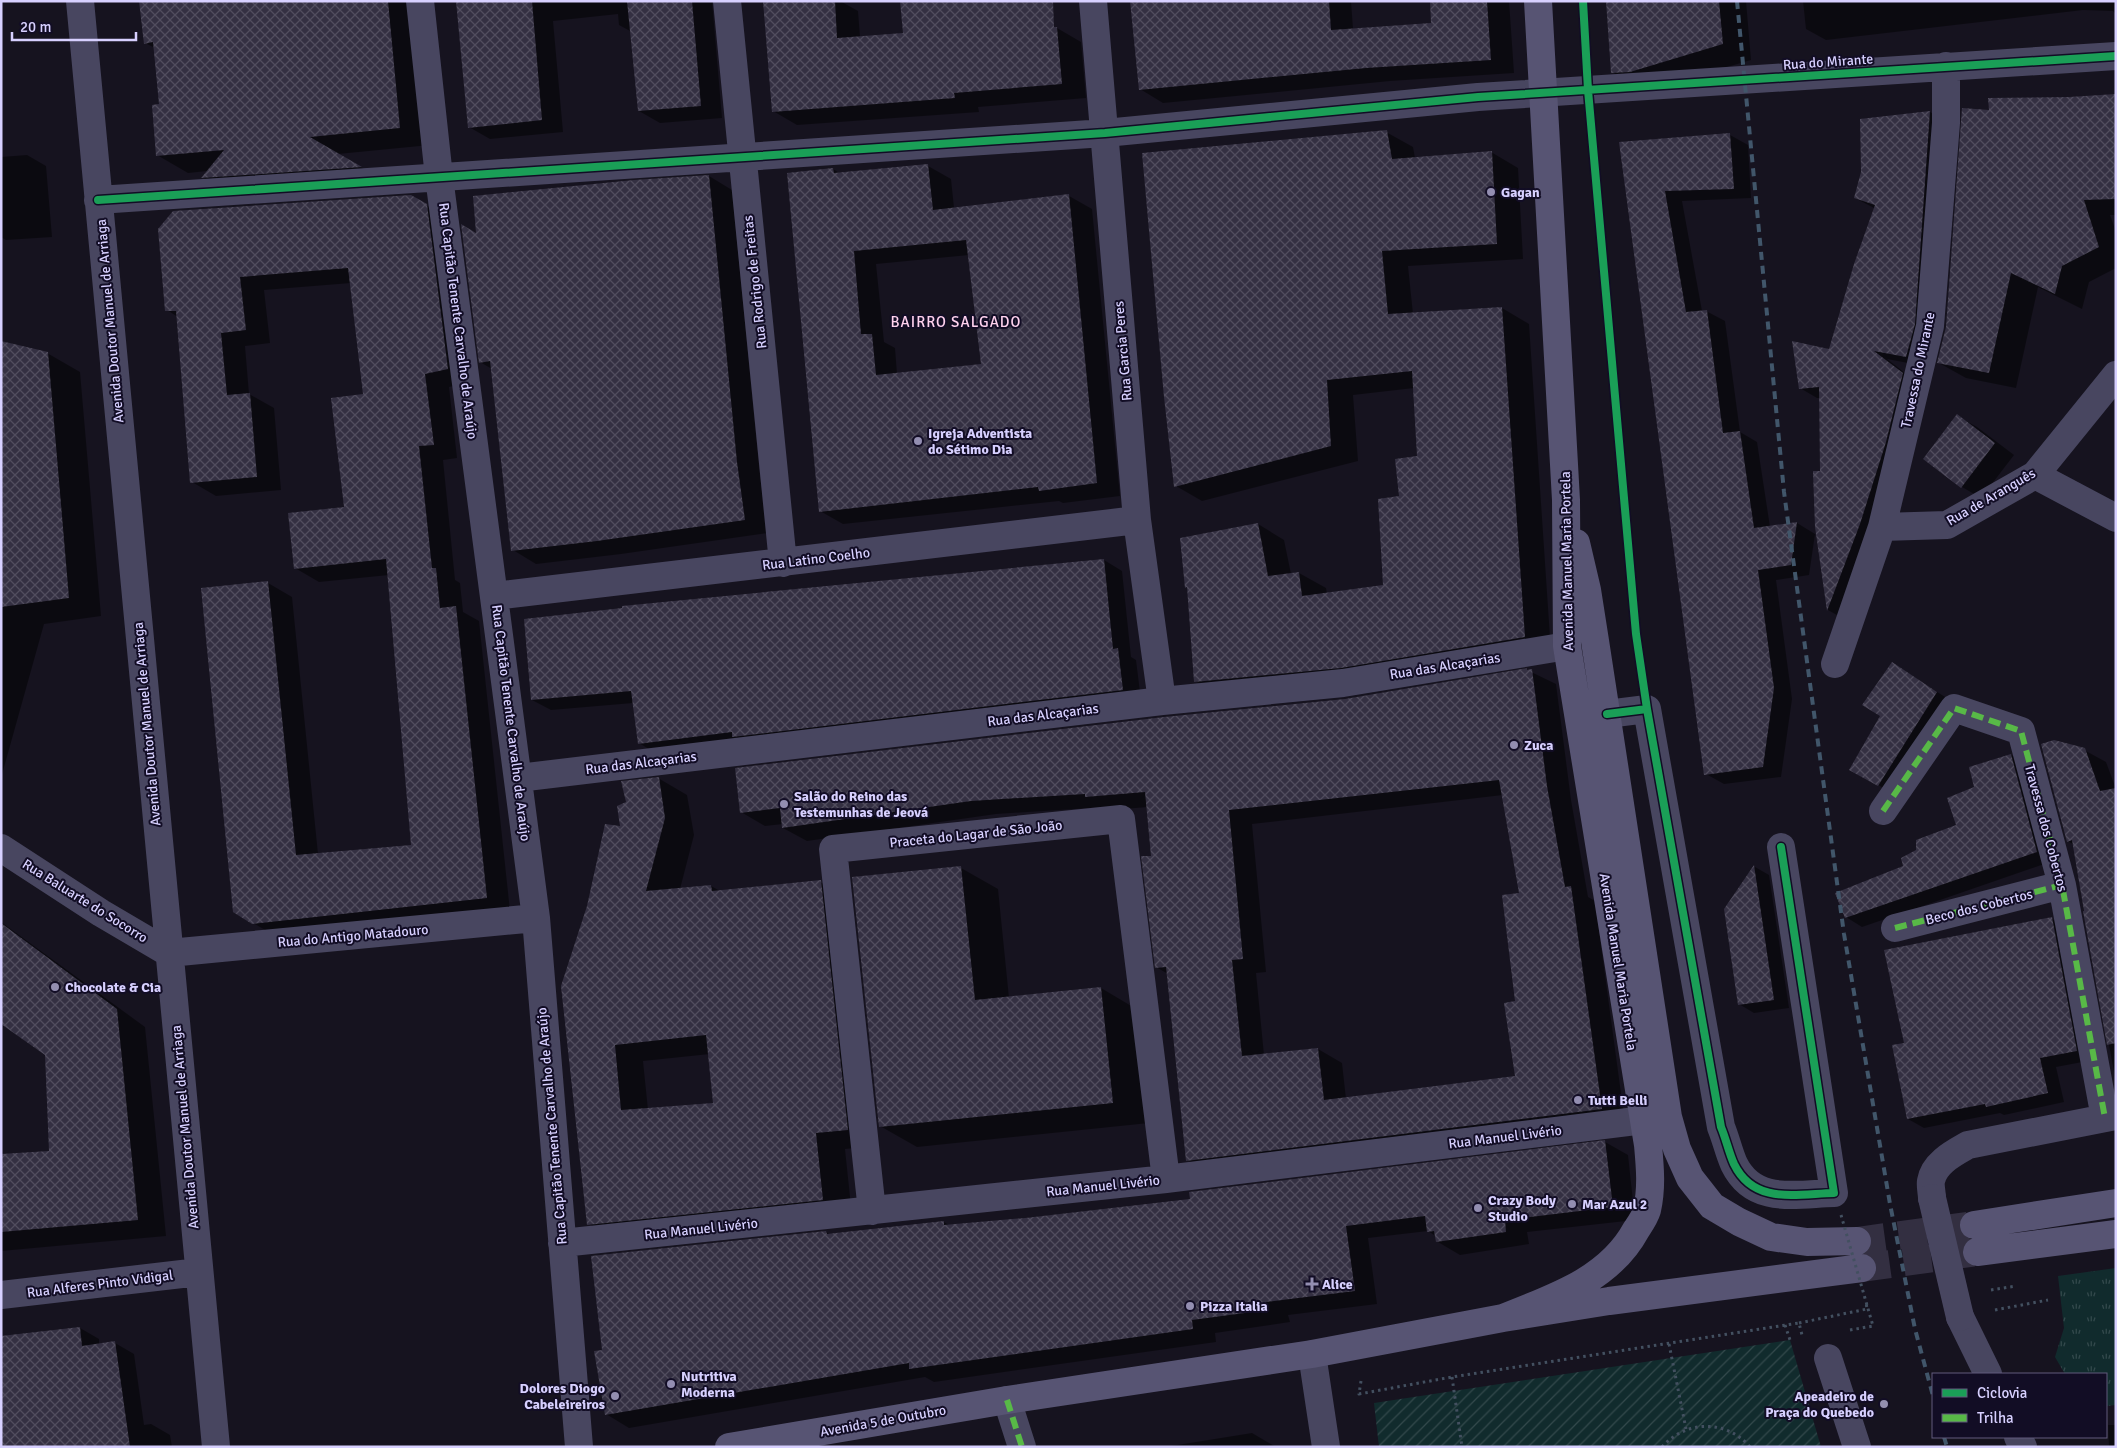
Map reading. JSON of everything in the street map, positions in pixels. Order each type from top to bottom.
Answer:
[{"type":"main road","name":"Avenida Manuel Maria Portela","points":[[1503,1318],[1555,1297],[1587,1280],[1617,1258],[1634,1235],[1646,1212],[1651,1184],[1646,1133],[1567,646],[1566,500],[1538,1]]},
{"type":"main road","points":[[1566,500],[1587,590],[1668,1117],[1677,1149],[1690,1178],[1712,1206],[1739,1222],[1771,1237],[1807,1242],[1857,1240]]},
{"type":"main road","points":[[1974,1226],[2116,1203]]},
{"type":"main road","points":[[1977,1252],[2116,1234]]},
{"type":"main road","points":[[1503,1318],[1609,1301],[1863,1280]]},
{"type":"main road","name":"Avenida 5 de Outubro","points":[[729,1447],[1007,1400],[1312,1354],[1503,1318]]},
{"type":"street","name":"Avenida Doutor Manuel de Arriaga","points":[[80,1],[216,1447]]},
{"type":"street","name":"Rua Capitão Tenente Carvalho de Araújo","points":[[420,1],[439,177],[536,918],[579,1447]]},
{"type":"street","name":"Rua Rodrigo de Freitas","points":[[728,1],[783,563]]},
{"type":"street","name":"Rua Garcia Peres","points":[[1093,1],[1137,520],[1162,701]]},
{"type":"street","name":"Rua do Mirante","points":[[98,200],[1105,134],[1542,93],[2116,56]]},
{"type":"street","name":"Travessa do Mirante","points":[[1835,664],[1882,527],[1930,326],[1946,124],[1946,66]]},
{"type":"street","name":"Rua de Aranguês","points":[[1882,527],[1947,525],[2036,475],[2116,375]]},
{"type":"street","points":[[2036,475],[2116,518]]},
{"type":"street","name":"Rua Latino Coelho","points":[[494,596],[1137,520]]},
{"type":"street","name":"Rua das Alcaçarias","points":[[518,778],[1162,701],[1343,683],[1567,646]]},
{"type":"street","name":"Travessa dos Cobertos","points":[[1883,811],[1954,708],[2021,731],[2062,885],[2111,1117]]},
{"type":"street","points":[[1607,714],[1647,709],[1721,1127],[1735,1165],[1752,1187],[1768,1194],[1834,1193],[1781,847]]},
{"type":"street","name":"Praceta do Lagar de São João","points":[[872,1211],[832,849],[1121,819],[1166,1179]]},
{"type":"street","name":"Rua Baluarte do Socorro","points":[[1,848],[101,913],[169,953]]},
{"type":"street","name":"Beco dos Cobertos","points":[[1895,928],[2062,885]]},
{"type":"street","name":"Rua do Antigo Matadouro","points":[[169,953],[536,918]]},
{"type":"street","points":[[1988,1373],[1960,1317],[1932,1198],[1931,1181],[1938,1167],[1949,1156],[1968,1145],[2111,1117]]},
{"type":"street","name":"Rua Manuel Livério","points":[[562,1243],[1166,1179],[1646,1133]]},
{"type":"street","name":"Rua Alferes Pinto Vidigal","points":[[1,1295],[199,1272]]},
{"type":"street","points":[[1312,1354],[1326,1447]]},
{"type":"street","points":[[1828,1358],[1857,1447]]},
{"type":"street","points":[[1007,1400],[1022,1447]]},
{"type":"path","points":[[1841,1215],[1873,1326]]},
{"type":"path","points":[[1359,1394],[1452,1377],[1799,1323],[1867,1309],[1863,1280]]},
{"type":"path","points":[[1994,1311],[2048,1300]]},
{"type":"path","points":[[1799,1323],[1804,1341]]},
{"type":"path","points":[[1785,1325],[1790,1340]]},
{"type":"path","points":[[1669,1344],[1686,1428]]},
{"type":"path","points":[[1452,1377],[1462,1447]]},
{"type":"path","points":[[1662,1447],[1669,1438],[1686,1428],[1706,1425],[1725,1429],[1743,1438],[1750,1447]]},
{"type":"green space","points":[[2116,1268],[2116,1405],[2107,1406],[2107,1373],[2064,1373],[2055,1357],[2064,1328],[2058,1276]]},
{"type":"green space","points":[[1790,1340],[1821,1447],[1379,1447],[1374,1403]]},
{"type":"building","points":[[139,1],[388,1],[400,128],[310,137],[362,167],[201,178],[224,150],[156,156],[152,105],[159,104],[153,42],[144,44]]},
{"type":"building","points":[[456,1],[532,1],[542,120],[468,128]]},
{"type":"building","points":[[627,1],[692,1],[701,106],[638,111]]},
{"type":"building","points":[[763,1],[835,1],[837,38],[903,33],[900,1],[1053,1],[1054,27],[1057,27],[1062,84],[954,93],[955,98],[772,112]]},
{"type":"building","points":[[1130,1],[1329,1],[1331,30],[1431,23],[1430,1],[1487,1],[1491,60],[1366,68],[1139,90]]},
{"type":"building","points":[[1606,1],[1719,1],[1723,44],[1630,72],[1611,73]]},
{"type":"building","points":[[2116,94],[2116,199],[2084,200],[2099,247],[2062,266],[2055,294],[2011,273],[1989,373],[1937,363],[1946,327],[1962,108],[1989,110],[1988,98],[2069,97]]},
{"type":"building","points":[[1930,111],[1915,324],[1906,357],[1874,351],[1903,373],[1886,442],[1860,524],[1827,611],[1815,527],[1814,500],[1813,471],[1820,471],[1819,387],[1799,389],[1792,341],[1829,349],[1854,264],[1875,205],[1854,198],[1861,172],[1860,119]]},
{"type":"building","points":[[1387,130],[1392,159],[1492,151],[1497,244],[1382,251],[1388,314],[1502,307],[1525,637],[1341,668],[1194,682],[1187,587],[1185,588],[1180,538],[1258,523],[1268,576],[1299,572],[1302,596],[1383,585],[1378,499],[1399,496],[1395,459],[1417,456],[1412,371],[1327,380],[1331,446],[1174,487],[1142,153]]},
{"type":"building","points":[[1730,133],[1734,189],[1665,191],[1686,312],[1707,310],[1723,433],[1740,431],[1754,528],[1797,522],[1791,565],[1758,570],[1774,688],[1763,767],[1704,775],[1619,142]]},
{"type":"building","points":[[928,164],[933,210],[1069,194],[1097,483],[1039,491],[1038,487],[819,512],[787,173],[833,168],[834,173]],"holes":[[[966,240],[981,364],[876,375],[872,334],[861,334],[854,251]]]},
{"type":"building","points":[[709,175],[737,462],[745,520],[511,551],[490,361],[479,363],[461,224],[476,233],[473,196],[634,180]]},
{"type":"building","points":[[411,195],[427,204],[448,369],[425,374],[434,445],[419,446],[432,568],[436,568],[440,608],[456,606],[487,898],[252,924],[233,912],[201,588],[268,581],[296,855],[411,845],[386,559],[294,569],[288,513],[344,507],[331,398],[363,394],[348,268],[240,277],[246,330],[221,333],[227,395],[250,393],[257,477],[190,483],[176,311],[165,311],[158,229],[173,211]]},
{"type":"building","points":[[1,341],[48,352],[69,598],[1,607]]},
{"type":"building","points":[[1957,414],[1995,443],[1961,488],[1923,459]]},
{"type":"building","points":[[1104,559],[1113,649],[1118,648],[1123,690],[732,737],[732,732],[638,744],[631,691],[531,700],[524,619],[622,608],[622,606]]},
{"type":"building","points":[[1892,662],[1937,692],[1878,786],[1849,770],[1880,716],[1862,705]]},
{"type":"building","points":[[1527,668],[1527,670],[1532,669],[1547,786],[1565,887],[1571,886],[1602,1109],[1186,1161],[1166,967],[1155,968],[1141,856],[1151,856],[1145,792],[1085,797],[1085,794],[971,801],[782,828],[780,808],[740,813],[735,768],[1164,717],[1345,699]],"holes":[[[1499,780],[1519,893],[1502,895],[1515,1001],[1504,1003],[1515,1076],[1324,1100],[1318,1048],[1242,1056],[1232,960],[1243,959],[1229,810]]]},
{"type":"building","points":[[2054,740],[2085,748],[2100,791],[2116,788],[2116,1043],[2107,1045],[2072,840],[2067,842],[2041,744]]},
{"type":"building","points":[[2011,754],[2037,852],[1845,918],[1835,893],[1903,866],[1901,858],[1916,850],[1916,840],[1956,825],[1947,798],[1974,787],[1969,767]]},
{"type":"building","points":[[659,777],[665,818],[646,891],[711,885],[712,891],[821,880],[848,1130],[816,1133],[823,1200],[587,1225],[561,986],[587,906],[605,824],[620,826],[617,806],[626,802],[621,781]],"holes":[[[706,1035],[713,1103],[621,1110],[615,1045]]]},
{"type":"building","points":[[1754,865],[1774,1000],[1738,1005],[1724,909]]},
{"type":"building","points":[[961,866],[975,1000],[1101,987],[1113,1103],[879,1127],[852,877]]},
{"type":"building","points":[[2052,917],[2077,1051],[2040,1058],[2048,1093],[1986,1107],[1985,1104],[1907,1119],[1892,1045],[1904,1043],[1884,950]]},
{"type":"building","points":[[1,923],[117,1009],[138,1220],[1,1232],[1,1154],[49,1151],[45,1055],[1,1024]]},
{"type":"building","points":[[1605,1140],[1613,1207],[1505,1220],[1506,1232],[1436,1242],[1434,1231],[1427,1232],[1425,1216],[1346,1226],[1355,1291],[1266,1302],[1267,1310],[1192,1320],[1193,1329],[909,1369],[909,1363],[605,1415],[594,1351],[602,1350],[591,1256],[826,1231],[827,1234],[944,1221],[944,1225],[1025,1218],[1190,1199],[1189,1192]]},
{"type":"building","points":[[80,1327],[82,1346],[115,1341],[130,1447],[1,1447],[1,1336]]},
{"type":"tunnel","points":[[1857,1241],[1974,1225]]},
{"type":"tunnel","points":[[1862,1268],[1977,1252]]},
{"type":"railway","points":[[1737,1],[1784,492],[1844,934],[1890,1204],[1915,1329],[1932,1392]]},
{"type":"railway","points":[[1944,1438],[1947,1447]]},
{"type":"marked path","points":[[1883,811],[1954,708],[2021,731],[2062,885],[2105,1118]]},
{"type":"marked path","points":[[1895,928],[2062,885]]},
{"type":"marked path","points":[[1007,1400],[1022,1447]]},
{"type":"cycle path","points":[[1583,1],[1588,90],[1636,634],[1647,709]]},
{"type":"cycle path","points":[[98,200],[1105,133],[1478,97],[2116,56]]},
{"type":"cycle path","points":[[1607,714],[1647,709],[1721,1127],[1734,1164],[1742,1177],[1753,1186],[1764,1191],[1791,1195],[1834,1193],[1781,847]]},
{"type":"place","name":"Gagan","points":[[1491,192]]},
{"type":"place","name":"Igreja Adventista do Sétimo Dia","points":[[918,441]]},
{"type":"place","name":"Zuca","points":[[1514,745]]},
{"type":"place","name":"Salão do Reino das Testemunhas de Jeová","points":[[784,804]]},
{"type":"place","name":"Chocolate & Cia","points":[[55,987]]},
{"type":"place","name":"Tutti Belli","points":[[1578,1100]]},
{"type":"place","name":"Mar Azul 2","points":[[1572,1204]]},
{"type":"place","name":"Crazy Body Studio","points":[[1478,1208]]},
{"type":"place","name":"Alice","points":[[1312,1284]]},
{"type":"place","name":"Pizza Italia","points":[[1190,1306]]},
{"type":"place","name":"Nutritiva Moderna","points":[[671,1384]]},
{"type":"place","name":"Dolores Diogo Cabeleireiros","points":[[615,1396]]},
{"type":"place","name":"Apeadeiro de Praça do Quebedo","points":[[1884,1404]]},
{"type":"district","name":"BAIRRO SALGADO","points":[[956,322]]}]
